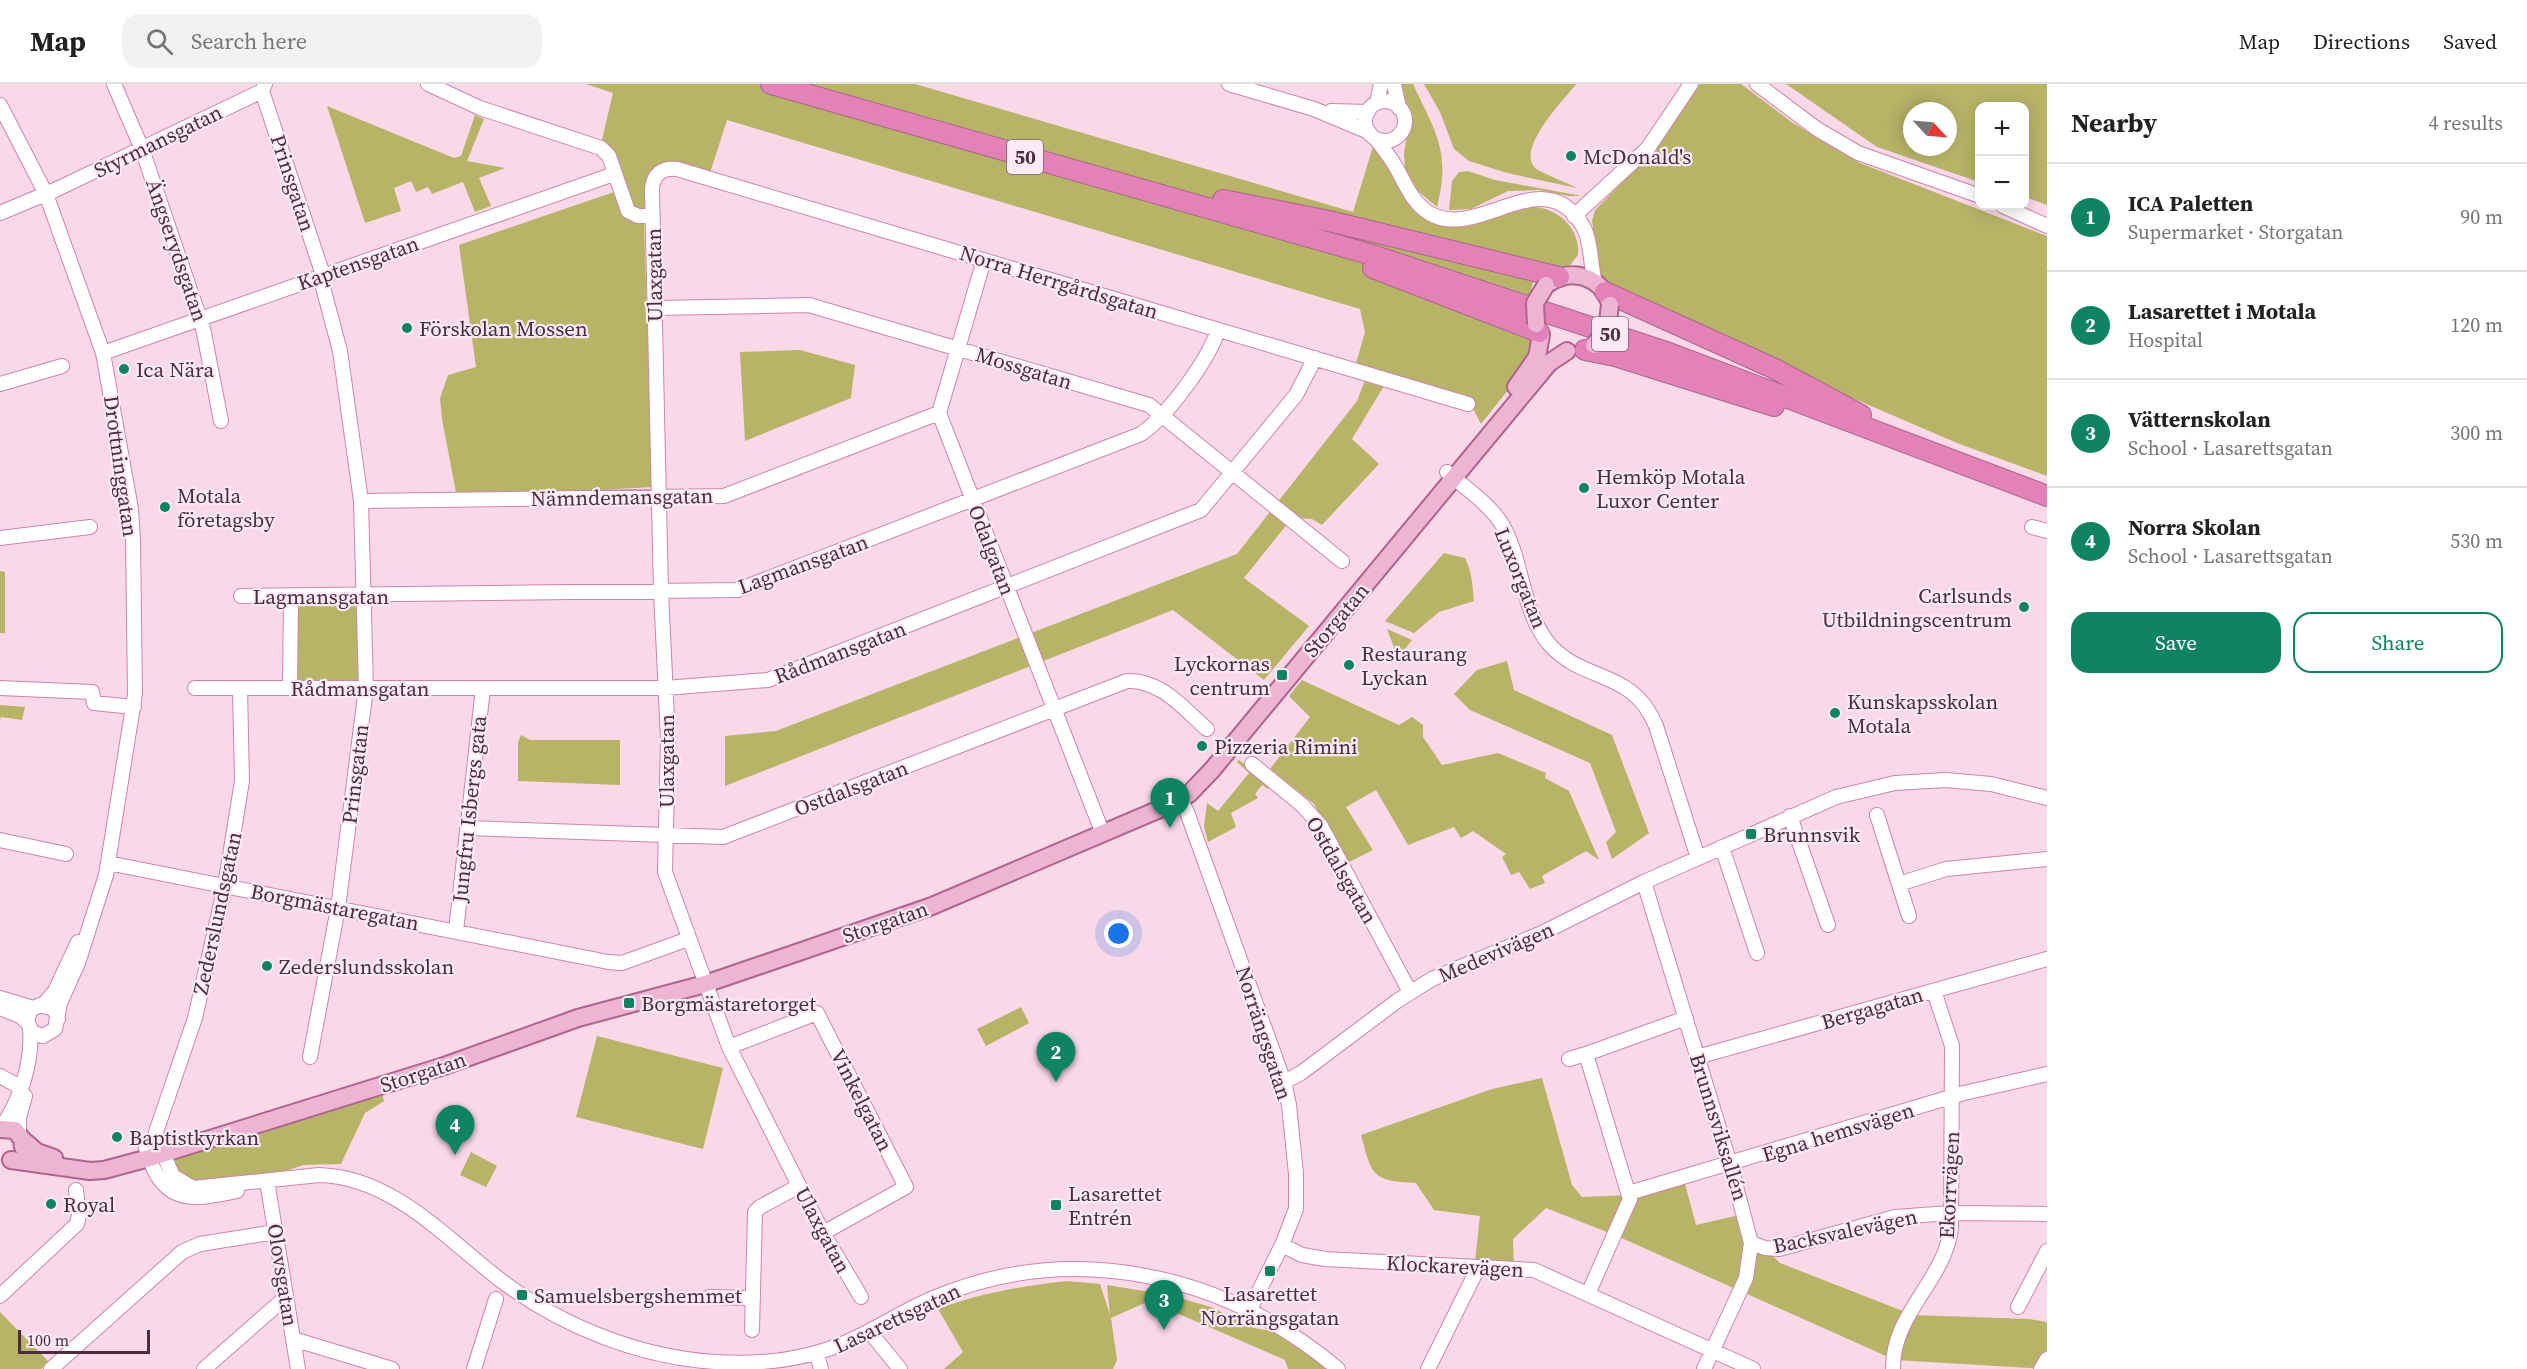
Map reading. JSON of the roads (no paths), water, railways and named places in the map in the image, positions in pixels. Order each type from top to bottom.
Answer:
[{"type":"highway","name":"50","points":[[771,84],[1369,254],[1669,353],[1935,456],[2047,496]]},
{"type":"highway","name":"50","points":[[809,84],[1373,243],[1673,343],[2047,484]]},
{"type":"highway","name":"50","points":[[1215,198],[1329,221],[1559,279]]},
{"type":"highway","points":[[1280,228],[1344,257],[1538,330]]},
{"type":"highway","points":[[1603,293],[1775,369],[1861,415]]},
{"type":"highway","points":[[1582,349],[1615,356],[1935,456]]},
{"type":"main road","points":[[1559,279],[1603,293],[1607,330],[1582,349],[1552,346],[1538,330],[1535,303],[1559,279]]},
{"type":"main road","name":"Storgatan","points":[[21,1136],[42,1155],[68,1161],[100,1161],[155,1148],[444,1066],[578,1018],[932,906],[1179,796],[1212,770],[1435,499],[1529,370],[1540,348],[1538,330]]},
{"type":"main road","name":"Storgatan","points":[[1451,475],[1549,363],[1582,349]]},
{"type":"main road","points":[[0,1129],[10,1128],[21,1136],[21,1152],[4,1161]]},
{"type":"main road","name":"Storgatan","points":[[4,1161],[90,1171],[104,1170],[155,1148]]},
{"type":"street","name":"Ängserydsgatan","points":[[114,84],[142,149],[200,319],[206,338],[221,421]]},
{"type":"street","points":[[428,84],[480,108],[601,147],[609,156],[628,211],[638,216],[653,216]]},
{"type":"street","points":[[1228,84],[1314,109],[1372,136],[1392,140],[1399,136]]},
{"type":"street","points":[[1381,84],[1365,122],[1372,136],[1397,170],[1404,186],[1426,212],[1443,218],[1475,218],[1527,199],[1552,202],[1574,216],[1587,235],[1589,252],[1603,293]]},
{"type":"street","points":[[1394,84],[1405,122],[1399,136],[1397,170]]},
{"type":"street","points":[[1574,216],[1648,148],[1684,90],[1691,84]]},
{"type":"street","points":[[1757,84],[1817,129],[1858,153],[1975,194]]},
{"type":"street","name":"Styrmansgatan","points":[[0,213],[142,149],[264,88]]},
{"type":"street","name":"Prinsgatan","points":[[264,88],[322,275],[340,351],[361,501],[366,688],[338,908],[310,1057]]},
{"type":"street","points":[[1314,109],[1350,113],[1389,102],[1400,108]]},
{"type":"street","name":"Drottninggatan","points":[[0,105],[46,194],[103,353],[131,509],[135,617],[134,707],[108,863],[78,963],[63,995],[58,1019]]},
{"type":"street","name":"Norra Herrgårdsgatan","points":[[653,180],[663,170],[676,169],[1468,404]]},
{"type":"street","name":"Kaptensgatan","points":[[103,353],[615,174]]},
{"type":"street","name":"Ulaxgatan","points":[[653,180],[661,592],[668,739],[665,872],[729,1047],[799,1186],[861,1298]]},
{"type":"street","points":[[2012,210],[2047,226]]},
{"type":"street","points":[[1559,279],[1584,262],[1589,252]]},
{"type":"street","points":[[939,412],[984,260]]},
{"type":"street","name":"Mossgatan","points":[[655,308],[804,304],[1149,405],[1162,413],[1342,561]]},
{"type":"street","name":"Lagmansgatan","points":[[241,596],[661,592],[746,589],[1134,437],[1148,429],[1206,359],[1218,330]]},
{"type":"street","name":"Rådmansgatan","points":[[195,688],[665,688],[768,680],[1201,510],[1296,395],[1315,358]]},
{"type":"street","points":[[0,384],[62,366]]},
{"type":"street","name":"Nämndemansgatan","points":[[361,501],[730,494],[939,412]]},
{"type":"street","name":"Odalgatan","points":[[939,412],[1102,831]]},
{"type":"street","name":"Luxorgatan","points":[[1451,475],[1494,515],[1503,527],[1537,622],[1548,642],[1572,662],[1630,690],[1647,708],[1656,726],[1698,858]]},
{"type":"street","points":[[0,538],[90,527]]},
{"type":"street","points":[[2032,527],[2047,531]]},
{"type":"street","points":[[290,688],[291,596]]},
{"type":"street","name":"Ostdalsgatan","points":[[469,828],[716,838],[731,835],[1117,683],[1139,681],[1160,688],[1207,729]]},
{"type":"street","points":[[0,688],[92,692],[94,703],[134,707]]},
{"type":"street","name":"Zederslundsgatan","points":[[155,1148],[195,1018],[225,886],[242,781],[240,688]]},
{"type":"street","name":"Jungfru Isbergs gata","points":[[456,931],[483,688]]},
{"type":"street","name":"Ostdalsgatan","points":[[1252,764],[1302,805],[1321,826],[1410,992]]},
{"type":"street","name":"Medevivägen","points":[[1284,1082],[1301,1073],[1410,992],[1446,972],[1554,927],[1644,882],[1790,816],[1853,792],[1915,781],[1974,782],[2047,798]]},
{"type":"street","name":"Norrängsgatan","points":[[1179,796],[1284,1082],[1291,1122],[1297,1194],[1294,1219],[1250,1309]]},
{"type":"street","points":[[1877,814],[1909,916]]},
{"type":"street","points":[[1790,816],[1828,925]]},
{"type":"street","points":[[0,840],[66,854]]},
{"type":"street","points":[[1722,847],[1757,952]]},
{"type":"street","points":[[1899,884],[1946,869],[2047,859]]},
{"type":"street","name":"Borgmästaregatan","points":[[108,863],[456,931]]},
{"type":"street","name":"Brunnsviksallén","points":[[1644,882],[1730,1164],[1751,1243],[1746,1278],[1704,1369]]},
{"type":"street","name":"Drottninggatan","points":[[38,1006],[55,991],[92,916]]},
{"type":"street","points":[[456,931],[622,963],[688,939]]},
{"type":"street","name":"Bergagatan","points":[[1697,1057],[2047,959]]},
{"type":"street","name":"Ekorrvägen","points":[[1893,1369],[1895,1344],[1904,1323],[1947,1246],[1950,1213],[1952,1046],[1934,991]]},
{"type":"street","points":[[0,998],[54,1009],[58,1019],[55,1029],[48,1035],[40,1049],[21,1107],[21,1136]]},
{"type":"street","points":[[0,1129],[9,1115],[31,1053],[28,1014],[38,1006]]},
{"type":"street","points":[[0,1008],[20,1016],[38,1035],[48,1035]]},
{"type":"street","name":"Vinkelgatan","points":[[729,1047],[817,1013],[857,1090],[906,1187],[824,1233]]},
{"type":"street","points":[[1569,1059],[1686,1018]]},
{"type":"street","points":[[1586,1054],[1630,1199],[1588,1294]]},
{"type":"street","name":"Egna hemsvägen","points":[[1629,1193],[1952,1097],[2047,1074]]},
{"type":"street","points":[[0,1076],[20,1087]]},
{"type":"street","name":"Lasarettsgatan","points":[[155,1148],[173,1176],[193,1188],[334,1175],[380,1189],[405,1204],[522,1294],[570,1322],[629,1346],[668,1356],[733,1363],[770,1362],[817,1354],[958,1288],[1014,1274],[1058,1269],[1102,1269],[1211,1293],[1250,1309],[1286,1329],[1338,1369]]},
{"type":"street","name":"Olovsgatan","points":[[267,1181],[298,1369]]},
{"type":"street","points":[[752,1330],[755,1212],[799,1186]]},
{"type":"street","points":[[0,1296],[78,1224],[80,1220],[75,1190]]},
{"type":"street","name":"Backsvalevägen","points":[[1751,1243],[1765,1248],[1779,1248],[1875,1221],[1950,1213],[2047,1214]]},
{"type":"street","points":[[51,1369],[182,1252],[200,1245],[275,1232]]},
{"type":"street","name":"Klockarevägen","points":[[1282,1245],[1302,1255],[1325,1259],[1534,1270],[1753,1369]]},
{"type":"street","points":[[2018,1307],[2047,1251]]},
{"type":"street","points":[[1428,1369],[1478,1268]]},
{"type":"street","points":[[204,1369],[286,1297]]},
{"type":"street","points":[[709,1297],[753,1298]]},
{"type":"street","points":[[474,1369],[496,1299]]},
{"type":"street","points":[[869,1331],[900,1369]]},
{"type":"street","points":[[293,1339],[392,1369]]},
{"type":"street","points":[[817,1354],[821,1369]]},
{"type":"street","points":[[2041,1369],[2047,1359]]},
{"type":"place","name":"McDonald's","points":[[1571,156]]},
{"type":"place","name":"Förskolan Mossen","points":[[407,328]]},
{"type":"place","name":"Ica Nära","points":[[124,369]]},
{"type":"place","name":"Hemköp Motala Luxor Center","points":[[1584,488]]},
{"type":"place","name":"Motala företagsby","points":[[165,507]]},
{"type":"place","name":"Carlsunds Utbildningscentrum","points":[[2024,607]]},
{"type":"place","name":"Restaurang Lyckan","points":[[1349,665]]},
{"type":"place","name":"Lyckornas centrum","points":[[1282,675]]},
{"type":"place","name":"Kunskapsskolan Motala","points":[[1835,713]]},
{"type":"place","name":"Pizzeria Rimini","points":[[1202,746]]},
{"type":"place","name":"ICA Paletten","points":[[1170,828]]},
{"type":"place","name":"Brunnsvik","points":[[1751,834]]},
{"type":"place","name":"Zederslundsskolan","points":[[267,966]]},
{"type":"place","name":"Borgmästaretorget","points":[[629,1003]]},
{"type":"place","name":"Lasarettet i Motala","points":[[1056,1082]]},
{"type":"place","name":"Baptistkyrkan","points":[[117,1137]]},
{"type":"place","name":"Norra Skolan","points":[[455,1155]]},
{"type":"place","name":"Royal","points":[[51,1204]]},
{"type":"place","name":"Lasarettet Entrén","points":[[1056,1205]]},
{"type":"place","name":"Lasarettet Norrängsgatan","points":[[1270,1271]]},
{"type":"place","name":"Samuelsbergshemmet","points":[[522,1295]]},
{"type":"place","name":"Vätternskolan","points":[[1164,1330]]}]
